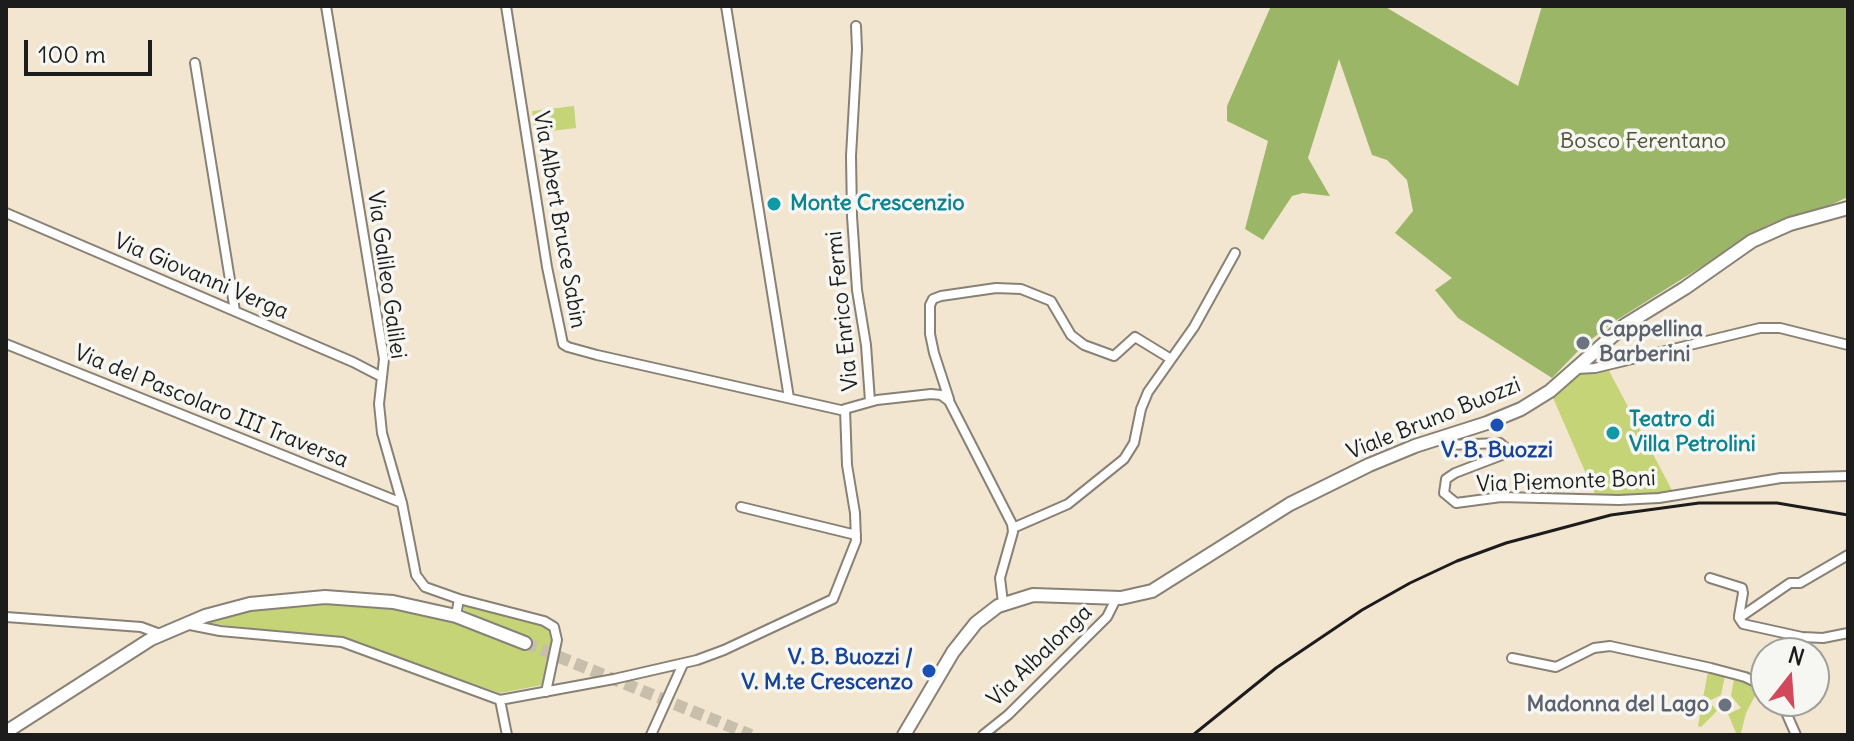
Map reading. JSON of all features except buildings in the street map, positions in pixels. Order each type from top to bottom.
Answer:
[{"type":"main road","name":"Viale Bruno Buozzi","points":[[904,735],[968,632],[983,616],[1003,603],[1033,595],[1116,599],[1152,591],[1290,504],[1369,465],[1521,409],[1550,391],[1625,325],[1758,238],[1790,224],[1848,206]]},
{"type":"main road","points":[[1831,213],[1848,217]]},
{"type":"main road","points":[[6,732],[125,653],[160,634],[250,604],[325,597],[400,603],[456,616],[525,643]]},
{"type":"street","name":"Via Galileo Galilei","points":[[326,6],[384,359],[380,376],[381,428],[402,503],[417,578],[429,589],[459,599]]},
{"type":"street","name":"Via Albert Bruce Sabin","points":[[506,6],[545,255],[563,344],[588,353],[845,411]]},
{"type":"street","points":[[726,6],[789,398]]},
{"type":"street","name":"Via Enrico Fermi","points":[[856,26],[852,216],[870,401]]},
{"type":"street","points":[[195,63],[235,311]]},
{"type":"street","name":"Via Giovanni Verga","points":[[6,213],[380,376]]},
{"type":"street","points":[[1013,528],[1068,504],[1124,459],[1134,443],[1144,400],[1202,313],[1235,253]]},
{"type":"street","points":[[1003,603],[1000,578],[1013,528],[951,404],[930,334],[930,305],[933,299],[996,288],[1021,289],[1051,301],[1071,335],[1084,345],[1114,356],[1135,337],[1171,359]]},
{"type":"street","points":[[1574,369],[1595,368],[1760,328],[1780,328],[1848,345]]},
{"type":"street","name":"Via del Pascolaro III Traversa","points":[[6,344],[402,503]]},
{"type":"street","points":[[183,624],[220,631],[342,642],[500,700],[683,664],[729,648],[833,599],[856,541],[847,465],[845,411],[850,406],[935,394],[946,397],[951,404]]},
{"type":"street","name":"Via Piemonte Boni","points":[[1438,438],[1447,445],[1500,443],[1506,448],[1502,455],[1446,479],[1444,489],[1447,498],[1461,504],[1501,497],[1659,498],[1781,478],[1848,476]]},
{"type":"street","points":[[741,507],[856,535]]},
{"type":"street","points":[[1739,616],[1791,582],[1799,584],[1848,555]]},
{"type":"street","points":[[1710,578],[1742,588],[1739,616],[1743,624],[1802,637],[1823,638],[1848,633]]},
{"type":"street","points":[[456,616],[459,599],[544,621],[554,627],[556,645],[546,692]]},
{"type":"street","name":"Via Albalonga","points":[[983,735],[1008,715],[1107,617],[1116,599]]},
{"type":"street","points":[[6,617],[141,627],[160,634]]},
{"type":"street","points":[[1512,658],[1556,667],[1594,648],[1607,646],[1711,668],[1750,680]]},
{"type":"street","points":[[651,735],[683,664]]},
{"type":"street","points":[[500,700],[507,735]]},
{"type":"green space","name":"Bosco Ferentano","points":[[1271,6],[1384,6],[1518,86],[1542,6],[1848,6],[1848,197],[1819,210],[1768,225],[1612,323],[1583,346],[1552,378],[1458,318],[1435,290],[1452,278],[1395,233],[1413,211],[1407,180],[1387,160],[1372,155],[1339,59],[1308,158],[1330,196],[1303,193],[1292,196],[1263,240],[1245,229],[1268,141],[1227,121],[1227,106]]},
{"type":"green space","points":[[574,106],[576,128],[535,133],[532,111]]},
{"type":"green space","points":[[1606,365],[1675,496],[1597,499],[1550,391],[1574,369]]},
{"type":"green space","points":[[348,603],[379,605],[528,638],[464,610],[464,604],[549,626],[553,633],[542,685],[500,693],[341,638],[205,623],[253,609]]},
{"type":"green space","points":[[1708,671],[1725,676],[1721,695],[1709,701],[1717,711],[1701,727],[1698,726]]},
{"type":"green space","points":[[1734,679],[1750,684],[1750,705],[1741,733],[1736,733],[1728,714],[1741,708],[1731,696]]},
{"type":"tunnel","points":[[525,643],[751,735]]},
{"type":"railway","points":[[1193,735],[1276,668],[1362,610],[1457,561],[1506,543],[1611,515],[1699,503],[1777,503],[1848,515]]},
{"type":"place","name":"Monte Crescenzio","points":[[774,204]]},
{"type":"place","name":"Cappellina Barberini","points":[[1583,343]]},
{"type":"place","name":"V. B. Buozzi","points":[[1497,425]]},
{"type":"place","name":"Teatro di Villa Petrolini","points":[[1613,433]]},
{"type":"place","name":"V. B. Buozzi / V. M.te Crescenzo","points":[[929,671]]},
{"type":"place","name":"Madonna del Lago","points":[[1725,705]]}]
